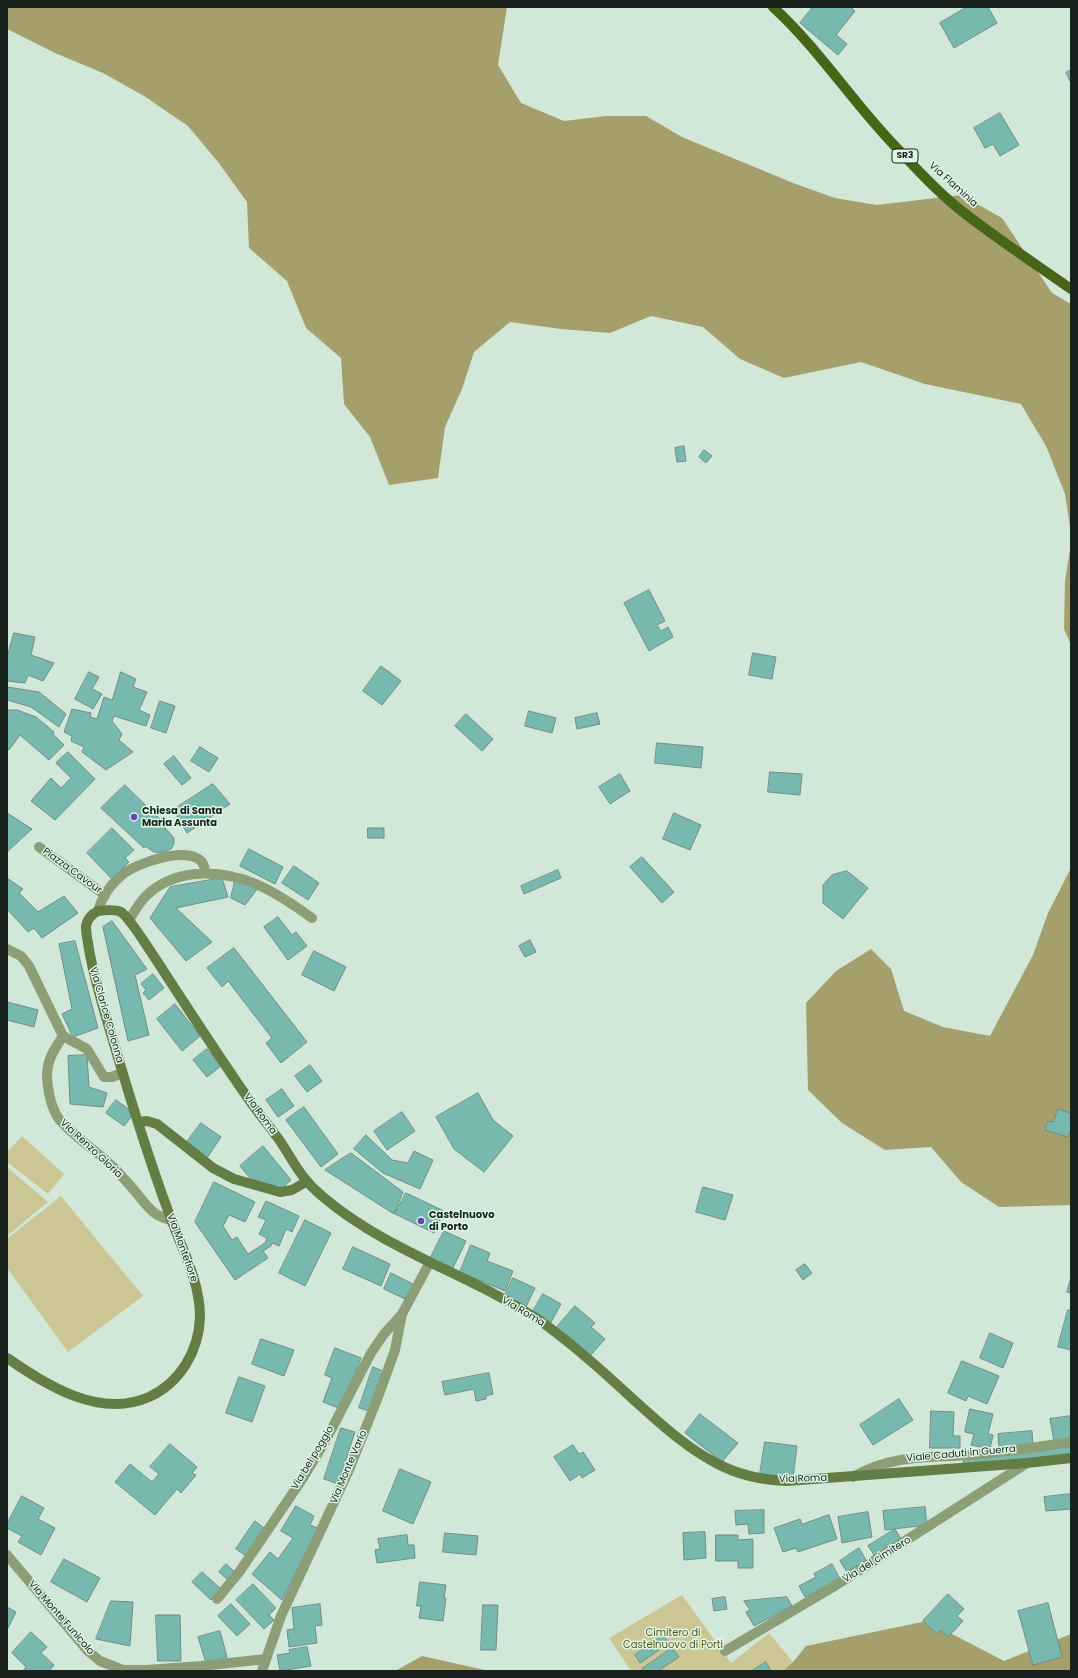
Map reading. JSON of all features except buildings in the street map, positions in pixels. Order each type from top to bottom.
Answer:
[{"type":"main road","name":"Via Flaminia","points":[[773,7],[805,40],[879,129],[934,186],[958,208],[992,234],[1071,290]]},
{"type":"main road","name":"Via Roma","points":[[98,911],[118,911],[129,920],[253,1106],[279,1139],[306,1182],[327,1201],[358,1224],[389,1242],[490,1292],[540,1321],[611,1379],[673,1435],[717,1464],[740,1474],[768,1480],[787,1481],[1027,1463],[1071,1458]]},
{"type":"main road","name":"Via Clarice Colonna","points":[[98,911],[90,916],[86,926],[91,965],[122,1073],[138,1122]]},
{"type":"main road","points":[[138,1122],[147,1121],[157,1124],[213,1168],[242,1182],[280,1192],[296,1189],[306,1182]]},
{"type":"main road","name":"Via Montefiore","points":[[7,1358],[52,1386],[68,1394],[94,1402],[116,1403],[138,1401],[153,1395],[167,1386],[187,1364],[197,1338],[200,1317],[196,1286],[171,1220],[138,1122]]},
{"type":"street","name":"Piazza Cavour","points":[[39,847],[105,895]]},
{"type":"street","name":"Piazza Cavour","points":[[98,911],[105,895],[118,879],[130,870],[147,862],[170,856],[186,854],[195,857],[203,864],[205,873]]},
{"type":"street","points":[[129,920],[143,899],[159,886],[180,875],[205,873],[230,875],[246,880],[285,900],[312,918]]},
{"type":"street","points":[[7,949],[21,956],[29,966],[63,1036],[87,1049],[104,1077],[112,1078],[122,1073]]},
{"type":"street","name":"Via Renzo Gloria","points":[[63,1036],[53,1052],[48,1066],[48,1088],[55,1112],[62,1122],[118,1172],[150,1210],[164,1218],[171,1220]]},
{"type":"street","name":"Via Monte Vario","points":[[262,1671],[281,1616],[349,1470],[378,1397],[394,1350],[402,1314],[430,1262]]},
{"type":"street","name":"Via bel poggio","points":[[217,1598],[240,1571],[303,1478],[327,1438],[371,1353],[384,1334],[402,1314]]},
{"type":"street","name":"Viale Caduti in Guerra","points":[[853,1477],[875,1466],[893,1460],[1003,1452],[1071,1442]]},
{"type":"street","name":"Via del cimitero","points":[[725,1651],[833,1587],[928,1528],[1027,1463]]},
{"type":"street","name":"Via Monte Funicolo","points":[[7,1555],[88,1651],[100,1661],[115,1668],[123,1670],[146,1670],[266,1659]]},
{"type":"green space","points":[[22,1136],[64,1174],[48,1194],[7,1162],[7,1152]]},
{"type":"green space","points":[[7,1167],[48,1202],[7,1236]]},
{"type":"green space","points":[[61,1196],[143,1296],[68,1352],[7,1268],[7,1239]]},
{"type":"green space","name":"Cimitero di Castelnuovo di Porti","points":[[682,1595],[731,1663],[769,1633],[793,1662],[783,1671],[631,1671],[609,1638]]},
{"type":"shaded area","points":[[7,7],[507,7],[498,65],[521,103],[564,121],[606,116],[646,116],[682,137],[793,183],[835,198],[877,205],[961,195],[1002,218],[1052,293],[1071,304],[1071,533],[1065,494],[1046,446],[1021,404],[925,384],[861,362],[784,378],[740,359],[703,327],[651,316],[610,333],[561,329],[510,322],[474,352],[462,389],[445,427],[438,478],[389,485],[370,437],[344,404],[341,358],[306,328],[287,281],[249,248],[247,202],[218,162],[188,126],[144,96],[103,73],[55,53],[7,29]]},
{"type":"shaded area","points":[[1071,543],[1071,645],[1064,629],[1065,581]]},
{"type":"shaded area","points":[[1071,868],[1071,1205],[999,1207],[961,1182],[931,1147],[885,1150],[842,1123],[808,1090],[806,1003],[836,971],[871,949],[891,969],[904,1011],[943,1027],[990,1036],[1033,955],[1048,913]]},
{"type":"shaded area","points":[[927,1621],[1004,1661],[1071,1634],[1071,1671],[783,1671],[793,1662],[806,1646]]},
{"type":"shaded area","points":[[422,1656],[489,1671],[395,1671]]},
{"type":"place","name":"Chiesa di Santa Maria Assunta","points":[[134,817]]},
{"type":"place","name":"Castelnuovo di Porto","points":[[421,1221]]}]
